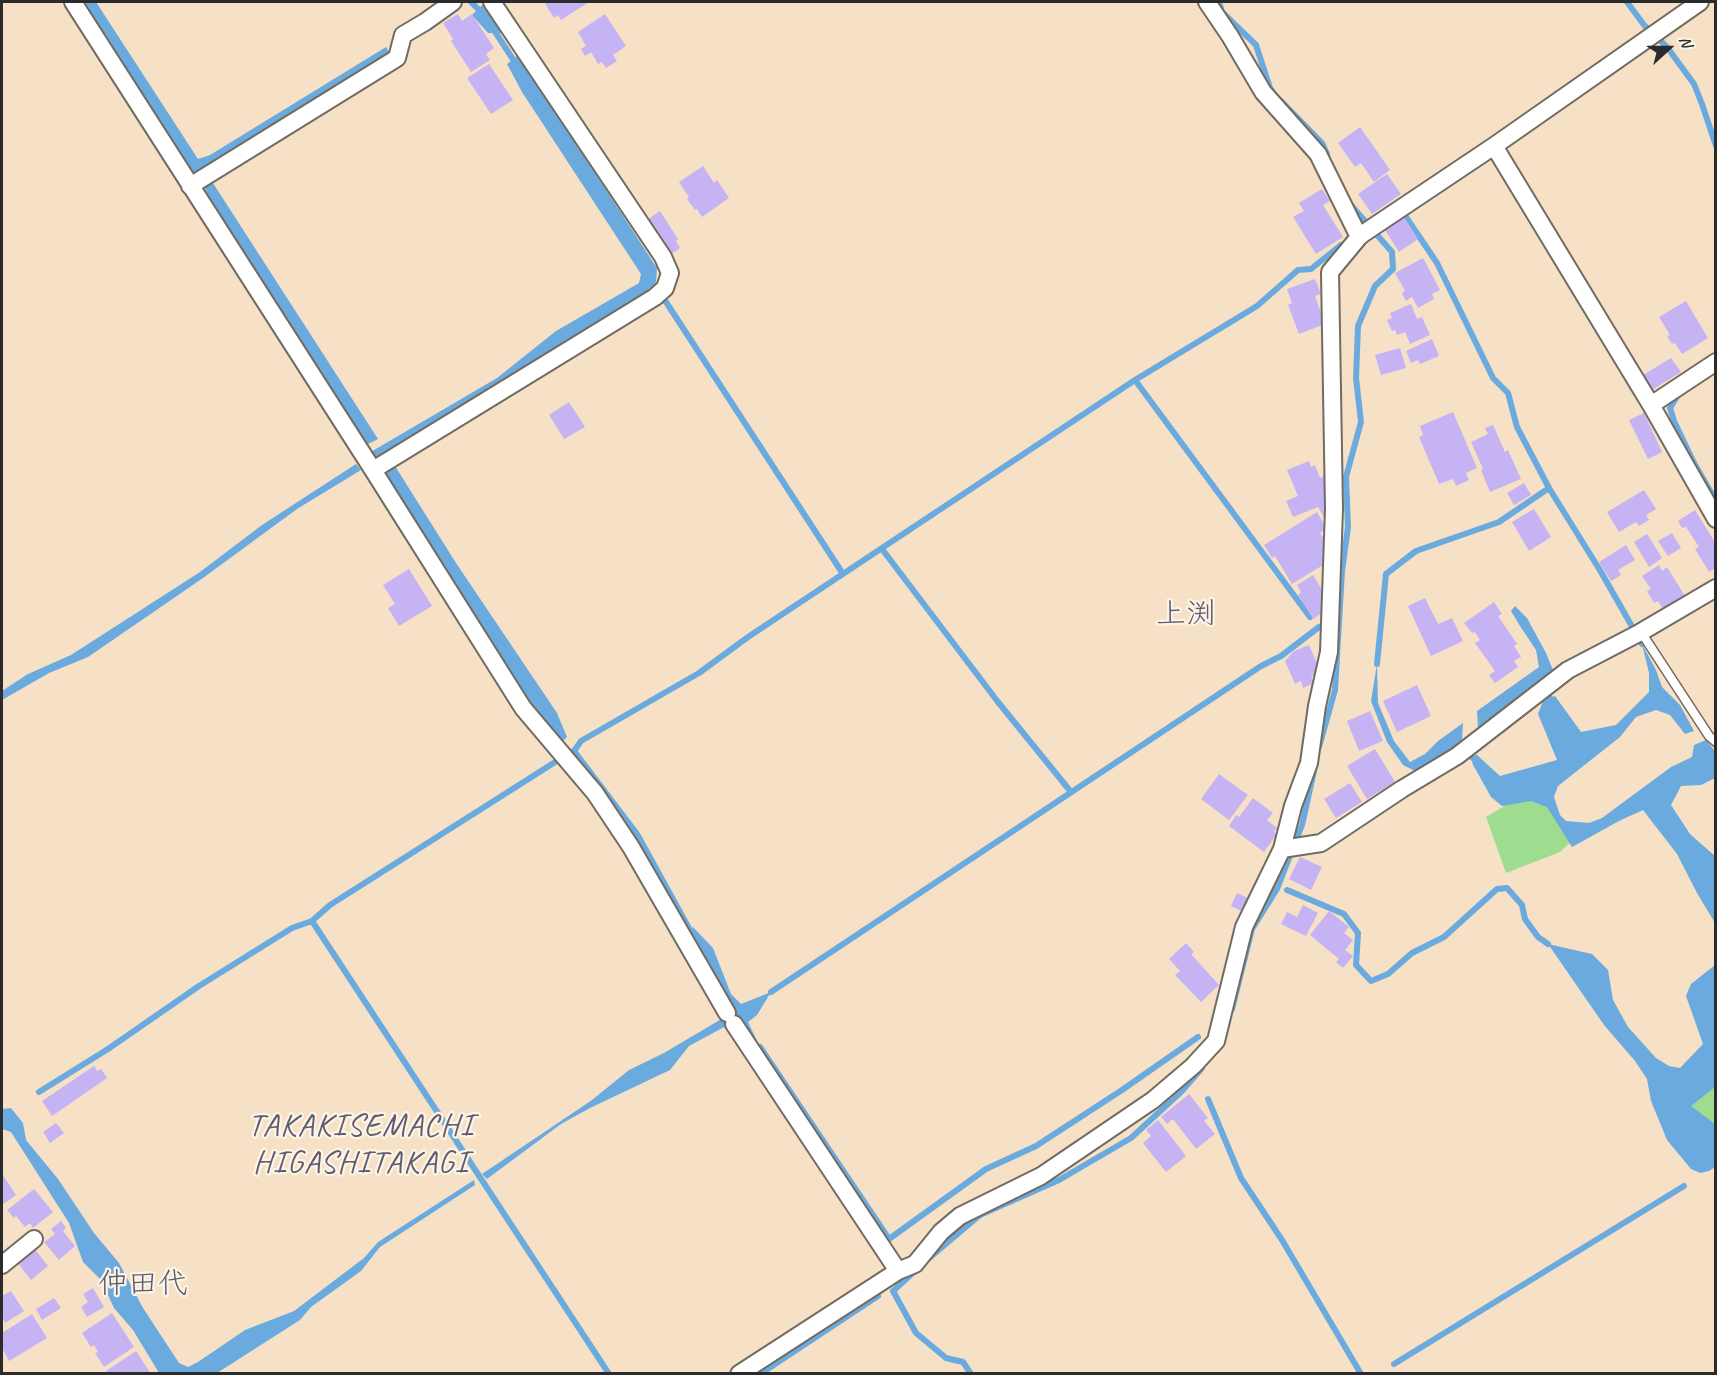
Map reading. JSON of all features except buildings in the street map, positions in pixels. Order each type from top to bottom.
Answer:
[{"type":"street","points":[[73,2],[369,463],[523,708],[595,793],[632,847],[731,1018],[898,1271]]},
{"type":"street","points":[[190,186],[397,58],[403,35],[453,2]]},
{"type":"street","points":[[369,463],[660,293],[670,273],[663,257],[492,2]]},
{"type":"street","points":[[1207,2],[1263,92],[1318,154],[1367,231]]},
{"type":"street","points":[[739,1374],[898,1271],[915,1264],[941,1232],[960,1216],[1041,1176],[1154,1100],[1193,1066],[1216,1041],[1244,927],[1282,849],[1293,806],[1308,763],[1329,652],[1334,509],[1330,272],[1367,231],[1701,2]]},
{"type":"street","points":[[1494,146],[1651,405],[1716,519]]},
{"type":"street","points":[[1651,405],[1716,362]]},
{"type":"street","points":[[1282,849],[1321,843],[1463,752],[1568,670],[1636,635],[1716,588]]},
{"type":"street","points":[[2,1265],[34,1239]]},
{"type":"lane","points":[[1636,635],[1709,736],[1716,742]]},
{"type":"green space","points":[[1536,787],[1574,839],[1560,852],[1506,873],[1486,817]]},
{"type":"green space","points":[[1715,1063],[1715,1143],[1668,1099]]},
{"type":"water","points":[[83,2],[96,2],[198,159],[210,155],[386,47],[391,55],[221,161],[193,173]]},
{"type":"water","points":[[482,5],[503,33],[488,33],[472,15]]},
{"type":"water","points":[[518,55],[657,268],[656,282],[636,301],[374,460],[369,453],[497,378],[556,331],[639,283],[641,274],[522,92],[507,64]]},
{"type":"water","points":[[211,180],[378,439],[366,445],[209,200],[204,184]]},
{"type":"water","points":[[356,464],[361,470],[297,509],[203,578],[88,657],[49,673],[2,700],[2,691],[28,674],[71,655],[200,572],[262,525]]},
{"type":"water","points":[[395,466],[456,563],[557,713],[567,737],[562,742],[527,702],[382,474]]},
{"type":"water","points":[[1515,606],[1527,618],[1553,670],[1478,729],[1477,711],[1539,667],[1536,650],[1511,611]]},
{"type":"water","points":[[1642,644],[1662,687],[1680,705],[1694,731],[1685,734],[1670,715],[1656,710],[1636,717],[1620,737],[1558,786],[1554,797],[1560,815],[1566,821],[1589,823],[1602,818],[1671,767],[1692,757],[1694,745],[1706,740],[1715,751],[1715,778],[1701,785],[1681,786],[1671,805],[1690,834],[1715,856],[1715,923],[1677,854],[1643,810],[1572,847],[1547,807],[1531,801],[1502,806],[1491,797],[1472,763],[1476,754],[1500,776],[1557,760],[1538,714],[1543,701],[1555,696],[1581,732],[1616,725],[1649,692],[1649,673]]},
{"type":"water","points":[[1377,664],[1378,703],[1394,741],[1410,762],[1425,754],[1438,741],[1463,723],[1462,740],[1447,753],[1415,771],[1403,765],[1387,742],[1371,701]]},
{"type":"water","points":[[693,927],[713,948],[731,994],[741,1004],[771,992],[757,1015],[748,1022],[760,1047],[750,1039],[689,936]]},
{"type":"water","points":[[1548,944],[1592,954],[1608,970],[1613,1000],[1628,1027],[1656,1058],[1669,1066],[1680,1068],[1703,1044],[1686,996],[1691,984],[1715,965],[1715,1087],[1691,1106],[1715,1124],[1715,1167],[1700,1173],[1691,1169],[1667,1140],[1651,1101],[1647,1079],[1635,1061],[1604,1025]]},
{"type":"water","points":[[723,1018],[728,1025],[689,1046],[670,1070],[561,1124],[487,1179],[482,1174],[592,1100],[629,1070],[664,1053]]},
{"type":"water","points":[[11,1108],[23,1123],[26,1140],[58,1179],[94,1233],[119,1263],[143,1308],[179,1363],[188,1367],[245,1330],[294,1311],[364,1258],[378,1242],[474,1180],[475,1185],[380,1247],[361,1271],[311,1307],[300,1320],[217,1373],[159,1373],[133,1330],[114,1308],[101,1280],[83,1262],[69,1223],[11,1132],[2,1129],[2,1109]]},
{"type":"waterway","points":[[471,2],[483,14]]},
{"type":"waterway","points":[[1219,2],[1222,12],[1256,45],[1272,91]]},
{"type":"waterway","points":[[1627,2],[1644,25],[1667,47],[1694,84],[1716,146]]},
{"type":"waterway","points":[[492,27],[516,64]]},
{"type":"waterway","points":[[1281,101],[1322,143],[1327,154]]},
{"type":"waterway","points":[[1319,747],[1335,690],[1342,571],[1348,527],[1346,477],[1361,422],[1356,378],[1358,326],[1375,286],[1393,269],[1392,252],[1350,204]]},
{"type":"waterway","points":[[1406,217],[1437,263],[1493,378],[1508,393],[1517,427],[1549,488],[1642,644]]},
{"type":"waterway","points":[[574,751],[581,741],[699,673],[748,637],[1135,380],[1257,306],[1298,270],[1311,269],[1341,245]]},
{"type":"waterway","points":[[653,286],[666,302],[843,574]]},
{"type":"waterway","points":[[1135,380],[1310,617]]},
{"type":"waterway","points":[[1678,395],[1670,408],[1674,421],[1694,463],[1716,501]]},
{"type":"waterway","points":[[1377,664],[1386,574],[1416,551],[1499,522],[1549,488]]},
{"type":"waterway","points":[[882,549],[998,702],[1071,792]]},
{"type":"waterway","points":[[771,992],[1261,666],[1281,656],[1319,627]]},
{"type":"waterway","points":[[1540,681],[1550,698]]},
{"type":"waterway","points":[[1457,744],[1474,759]]},
{"type":"waterway","points":[[572,752],[574,751],[637,834],[691,932]]},
{"type":"waterway","points":[[39,1092],[108,1049],[199,986],[292,928],[312,921],[330,905],[563,757]]},
{"type":"waterway","points":[[1232,1009],[1252,929],[1277,889],[1302,825],[1314,771]]},
{"type":"waterway","points":[[1287,890],[1344,914],[1358,933],[1356,965],[1371,981],[1388,974],[1412,953],[1444,937],[1497,889],[1507,888],[1522,905],[1525,919],[1538,937],[1548,944]]},
{"type":"waterway","points":[[312,921],[609,1374]]},
{"type":"waterway","points":[[760,1047],[889,1239],[986,1169],[1036,1146],[1198,1037]]},
{"type":"waterway","points":[[928,1259],[980,1215],[1059,1180],[1131,1138],[1181,1092],[1202,1068]]},
{"type":"waterway","points":[[1208,1099],[1241,1178],[1282,1240],[1361,1374]]},
{"type":"waterway","points":[[1394,1364],[1684,1186]]},
{"type":"waterway","points":[[916,1270],[893,1291],[916,1333],[946,1358],[963,1362],[971,1374]]},
{"type":"waterway","points":[[760,1374],[878,1296]]},
{"type":"district","name":"上渕","points":[[1186,615]]},
{"type":"district","name":"TAKAKISEMACHI HIGASHITAKAGI","points":[[361,1146]]},
{"type":"district","name":"仲田代","points":[[143,1285]]}]
